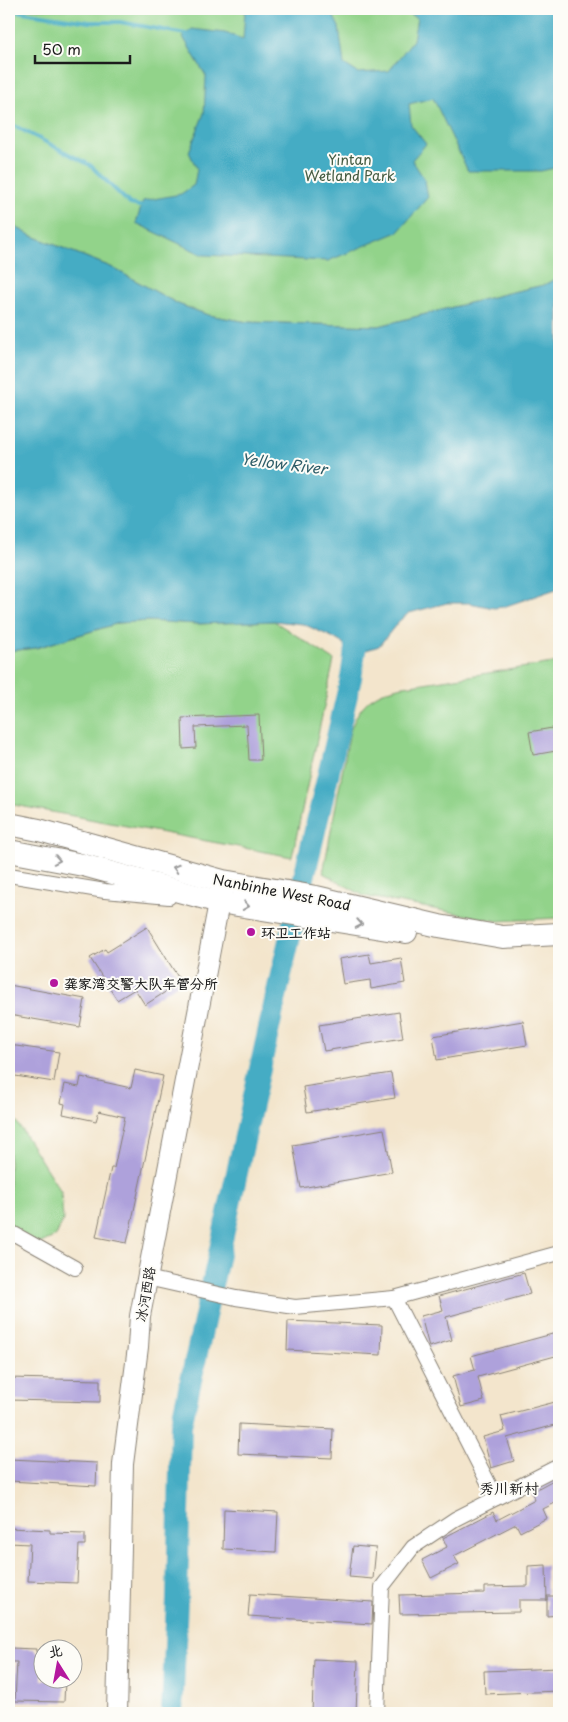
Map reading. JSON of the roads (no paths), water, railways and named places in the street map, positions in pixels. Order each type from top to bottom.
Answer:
[{"type":"highway","name":"Nanbinhe West Road","points":[[9,824],[39,830],[221,892]]},
{"type":"highway","name":"Nanbinhe West Road","points":[[9,851],[221,892],[503,937],[559,934]]},
{"type":"highway","name":"Nanbinhe West Road","points":[[314,907],[442,938],[502,946],[559,944]]},
{"type":"main road","name":"冰河西路","points":[[117,1713],[123,1464],[138,1347],[140,1316],[221,892]]},
{"type":"street","name":"Nanbinhe West Road","points":[[9,875],[106,891],[221,892]]},
{"type":"street","points":[[9,1231],[75,1268]]},
{"type":"street","points":[[147,1278],[236,1298],[295,1307],[394,1298],[559,1253]]},
{"type":"street","points":[[394,1298],[496,1498]]},
{"type":"street","points":[[376,1713],[382,1587],[413,1547],[455,1519],[559,1466]]},
{"type":"water","points":[[243,9],[330,9],[339,27],[344,64],[358,73],[389,71],[413,40],[417,18],[398,9],[559,9],[559,167],[541,171],[468,171],[433,98],[409,104],[411,125],[426,144],[412,160],[425,180],[428,197],[398,232],[328,261],[203,255],[136,223],[143,201],[181,194],[194,185],[197,169],[189,152],[204,113],[206,76],[183,37],[192,29],[225,33],[243,39],[245,11]]},
{"type":"water","name":"Yellow River","points":[[9,223],[30,235],[111,267],[178,304],[208,315],[248,322],[379,326],[544,285],[559,277],[559,588],[503,607],[494,608],[469,603],[447,603],[409,613],[399,621],[379,646],[367,650],[355,651],[332,637],[303,624],[274,621],[197,624],[149,621],[119,623],[36,648],[9,651]]},
{"type":"waterway","points":[[9,10],[89,22],[120,22],[191,35]]},
{"type":"waterway","points":[[9,123],[90,165],[130,204],[144,207]]},
{"type":"waterway","points":[[172,1713],[181,1425],[279,983],[351,678],[355,651],[356,621]]},
{"type":"place","name":"环卫工作站","points":[[251,932]]},
{"type":"place","name":"龚家湾交警大队车管分所","points":[[54,983]]},
{"type":"district","name":"秀川新村","points":[[509,1487]]},
{"type":"park label","name":"Yintan Wetland Park","points":[[350,168]]}]
